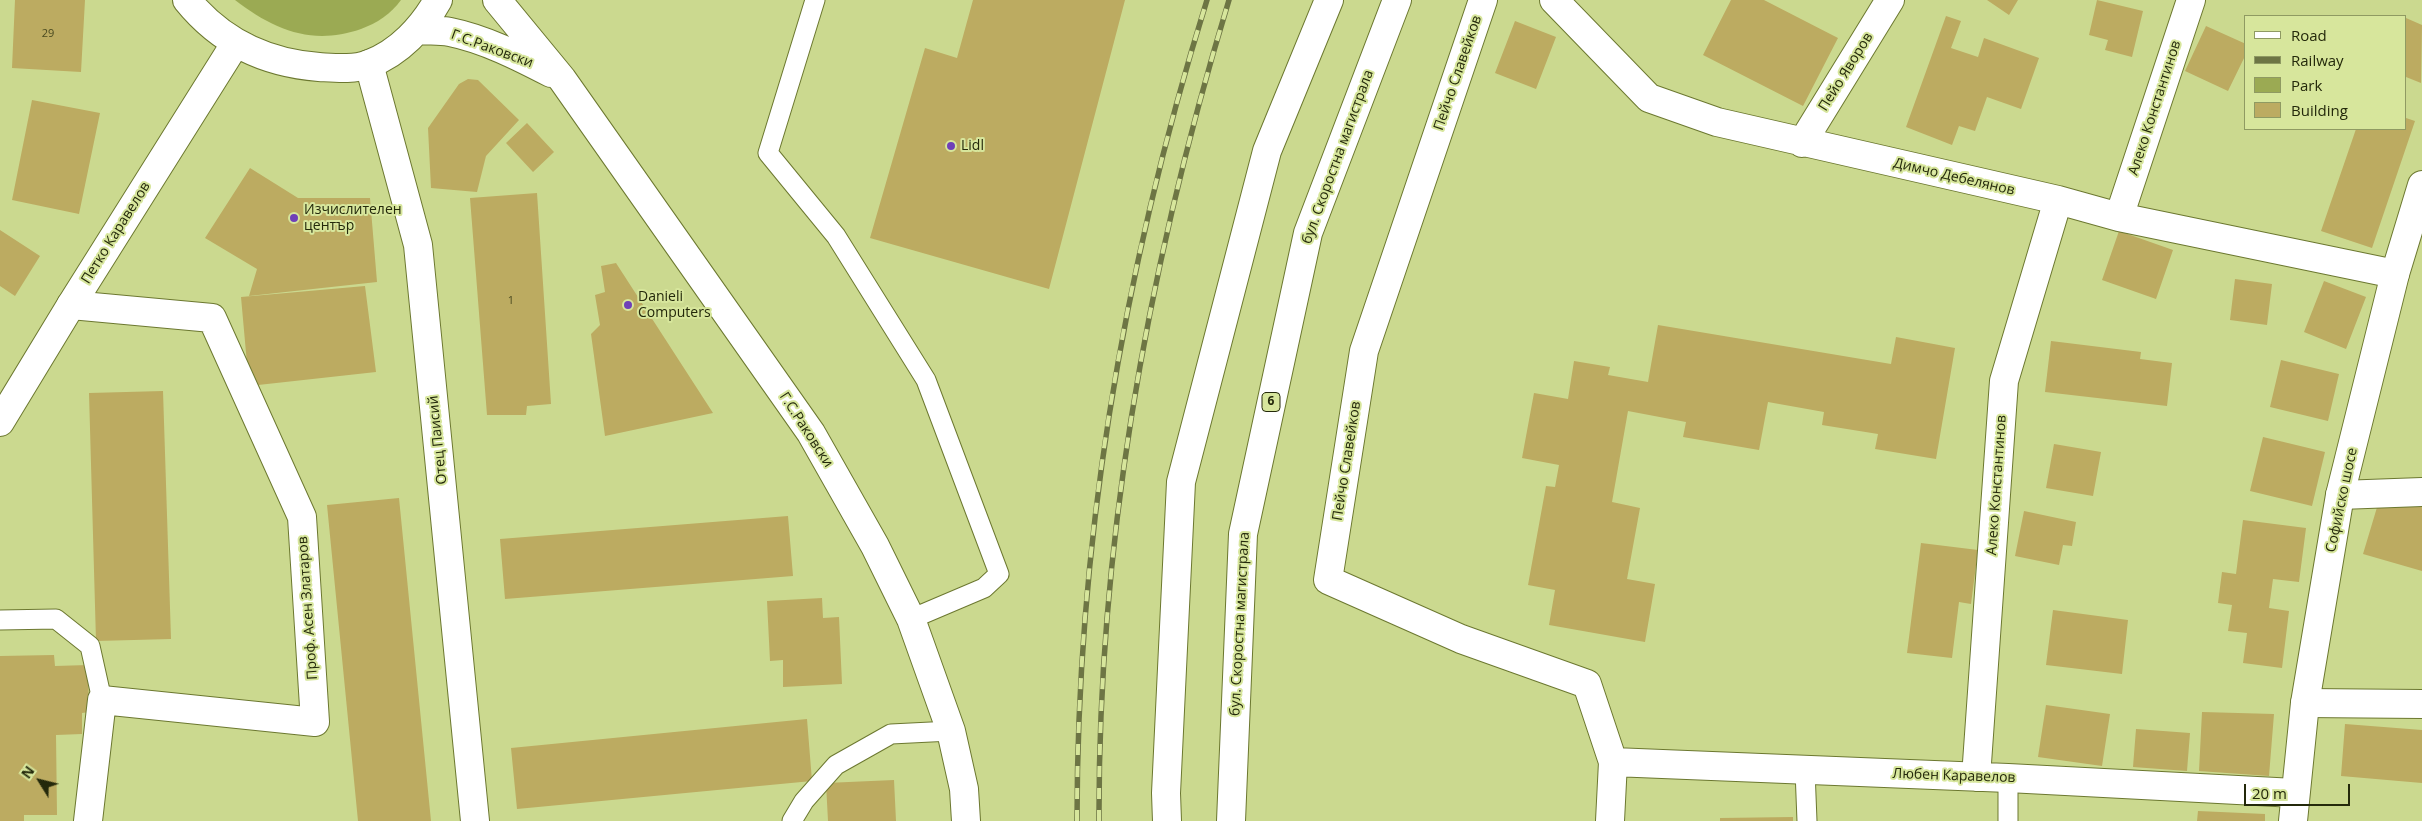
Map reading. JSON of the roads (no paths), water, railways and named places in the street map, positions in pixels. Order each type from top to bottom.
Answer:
[{"type":"main road","points":[[187,0],[215,30],[235,44],[282,62],[308,66],[352,68],[369,64],[401,45],[418,30],[438,0]]},
{"type":"main road","name":"Г.С.Раковски","points":[[497,0],[562,79],[811,433],[875,546],[911,619],[951,731],[964,789],[966,821]]},
{"type":"main road","points":[[1167,821],[1166,793],[1181,482],[1267,152],[1328,0]]},
{"type":"main road","name":"бул. Скоростна магистрала","points":[[1231,821],[1243,534],[1308,233],[1397,0]]},
{"type":"main road","name":"Пейчо Славейков","points":[[1483,0],[1364,351],[1328,580],[1461,639],[1587,684],[1612,762]]},
{"type":"main road","name":"Димчо Дебелянов","points":[[1554,0],[1649,98],[1717,122],[1802,143],[2058,200],[2119,217],[2395,274]]},
{"type":"main road","name":"Пейо Яворов","points":[[1802,143],[1890,0]]},
{"type":"main road","name":"Алеко Константинов","points":[[2119,217],[2191,0]]},
{"type":"main road","name":"Г.С.Раковски","points":[[418,30],[449,32],[484,43],[520,57],[562,79]]},
{"type":"main road","name":"Петко Каравелов","points":[[0,422],[235,44]]},
{"type":"main road","name":"Отец Паисий","points":[[369,64],[418,245],[475,821]]},
{"type":"main road","name":"Софийско шосе","points":[[2293,821],[2294,793],[2305,703],[2340,495],[2395,274],[2422,185]]},
{"type":"main road","name":"Алеко Константинов","points":[[1976,777],[2004,381],[2058,200]]},
{"type":"main road","name":"Проф. Асен Златаров","points":[[71,305],[212,318],[302,517],[315,722],[102,700]]},
{"type":"main road","points":[[2340,495],[2422,492]]},
{"type":"main road","points":[[88,821],[102,700]]},
{"type":"main road","points":[[2305,703],[2422,704]]},
{"type":"main road","points":[[1610,821],[1612,762]]},
{"type":"main road","name":"Любен Каравелов","points":[[1612,762],[2008,778],[2294,793]]},
{"type":"lane","points":[[815,0],[768,153],[836,236],[926,380],[999,574],[984,588],[911,619]]},
{"type":"lane","points":[[0,620],[56,619],[90,646],[102,700]]},
{"type":"lane","points":[[792,821],[804,801],[836,765],[891,734],[951,731]]},
{"type":"lane","points":[[1805,770],[1807,821]]},
{"type":"lane","points":[[2008,778],[2008,821]]},
{"type":"railway","points":[[1077,821],[1079,716],[1086,612],[1096,508],[1110,406],[1151,202],[1177,101],[1207,0]]},
{"type":"railway","points":[[1099,821],[1101,717],[1107,612],[1118,509],[1133,406],[1152,303],[1174,201],[1200,100],[1229,0]]},
{"type":"place","name":"Lidl","points":[[951,146]]},
{"type":"place","name":"Изчислителен център","points":[[294,218]]},
{"type":"place","name":"Danieli Computers","points":[[628,305]]}]
